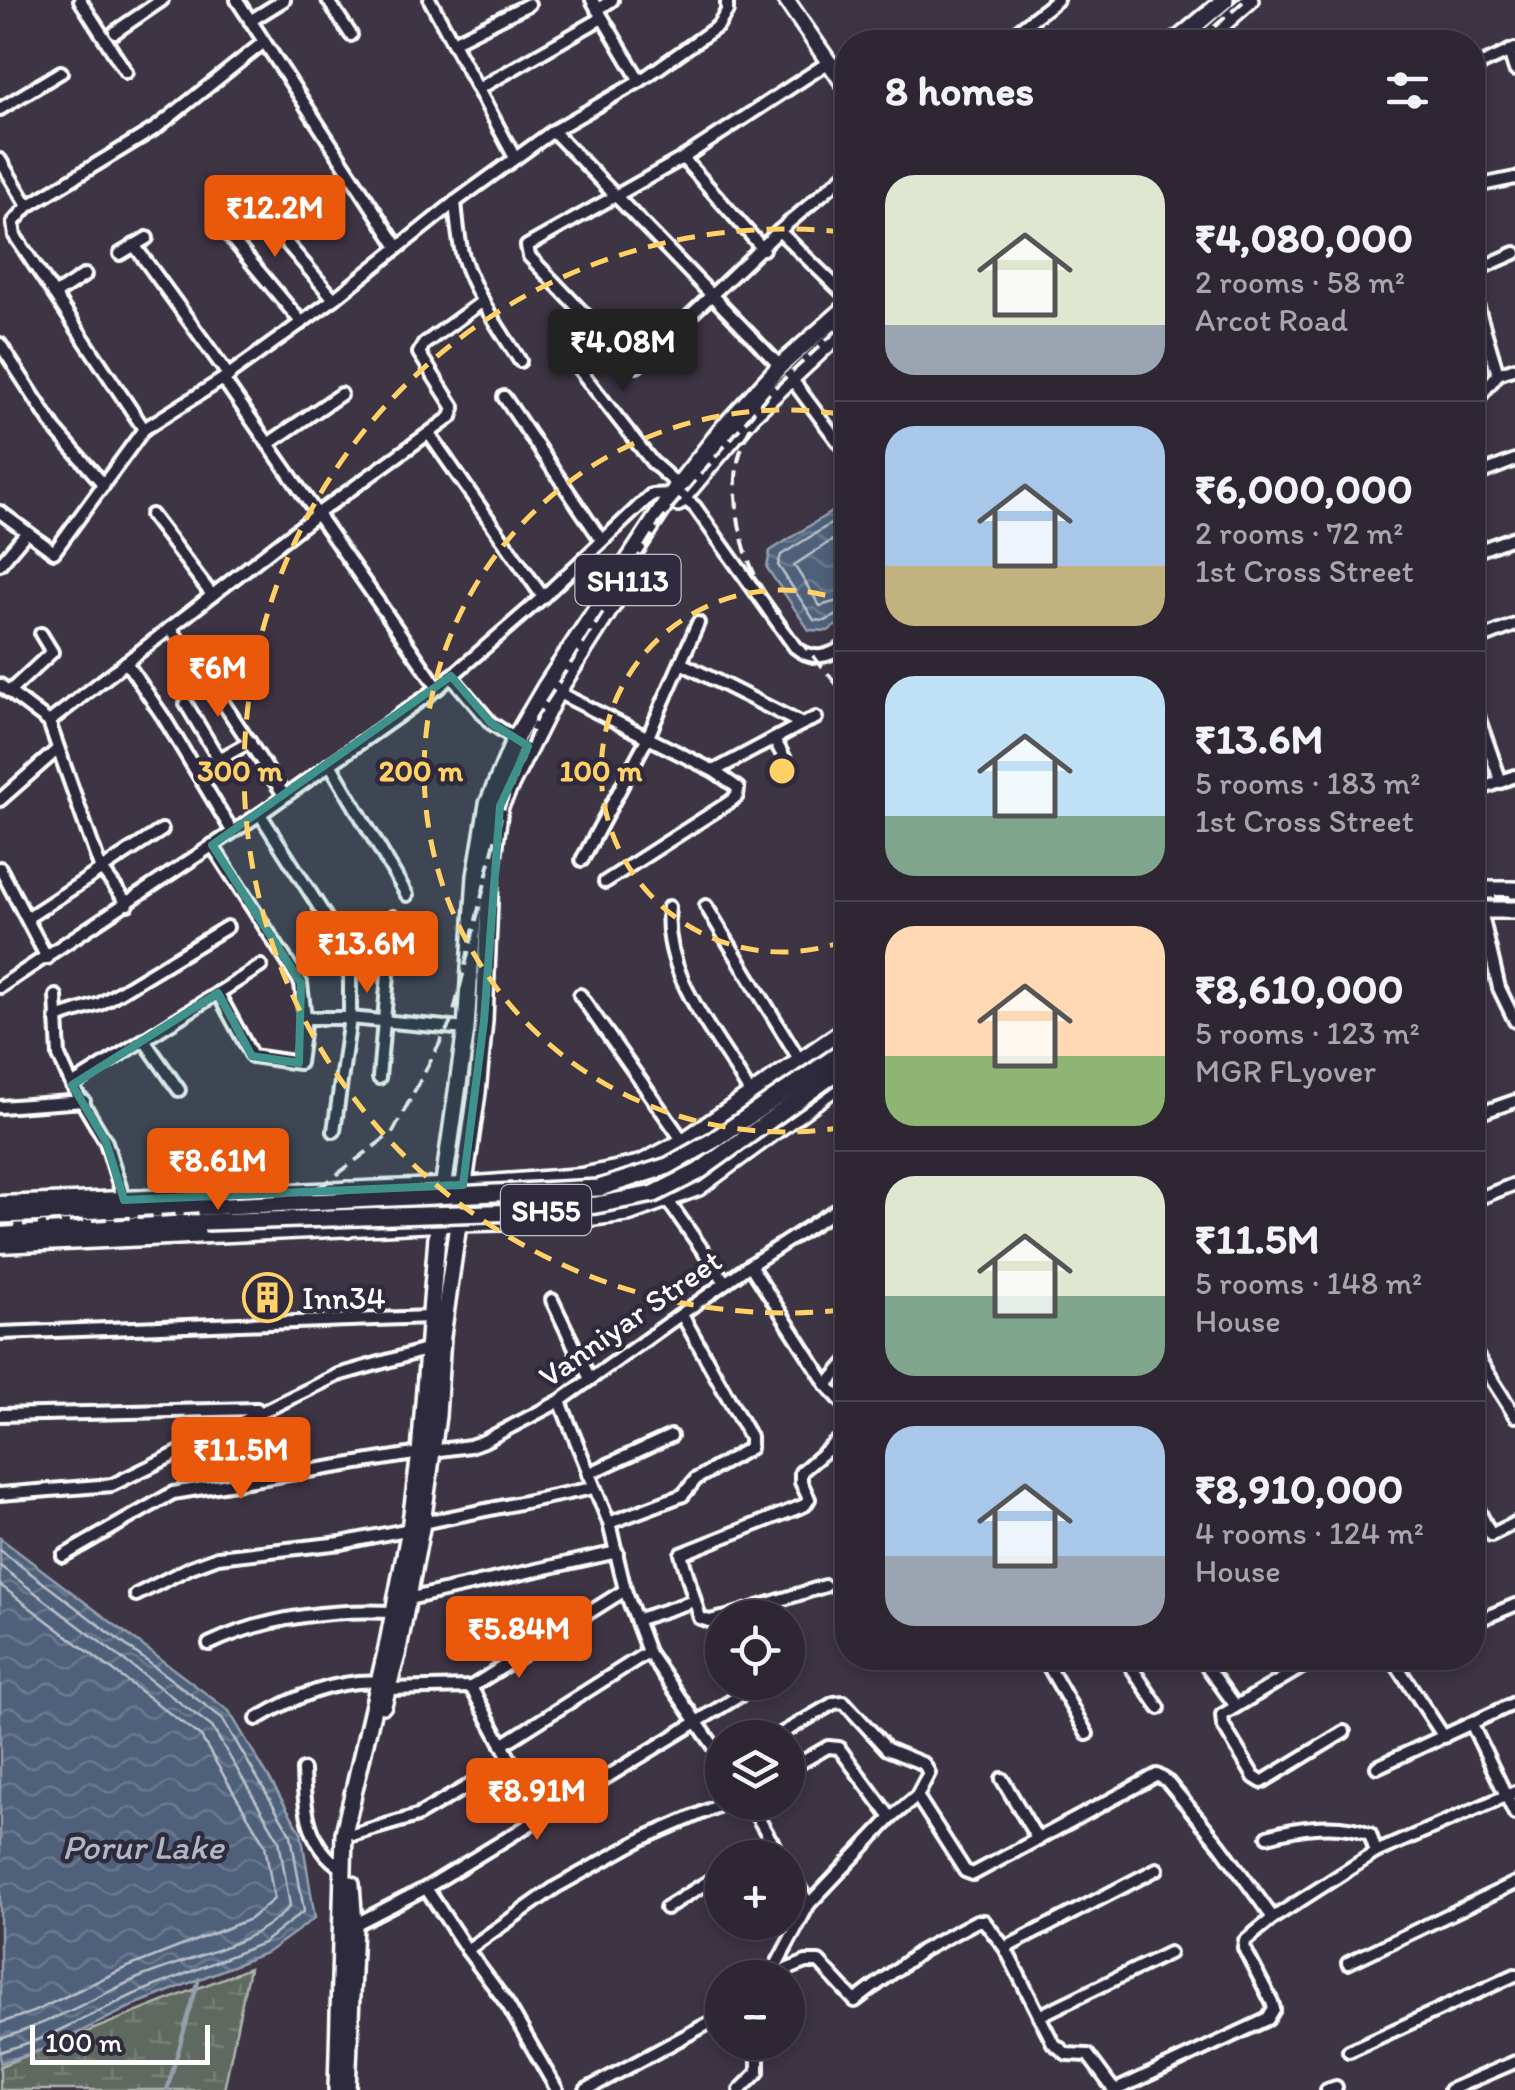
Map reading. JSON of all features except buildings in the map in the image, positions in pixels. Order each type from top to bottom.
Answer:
[{"type":"main road","points":[[1189,30],[1225,0]]},
{"type":"main road","points":[[1216,30],[1250,0]]},
{"type":"main road","name":"SH113","points":[[426,1452],[430,1317],[438,1224],[466,1030],[480,846],[488,804],[551,689],[677,492],[753,414],[835,316]]},
{"type":"main road","name":"SH113","points":[[785,372],[835,335]]},
{"type":"main road","name":"SH113","points":[[348,2090],[344,1833],[408,1600],[484,1021],[494,843],[500,806],[522,743]]},
{"type":"main road","points":[[1485,890],[1515,890]]},
{"type":"main road","points":[[1485,910],[1515,910]]},
{"type":"main road","name":"SH55","points":[[0,1215],[599,1188],[668,1166],[714,1140],[835,1057]]},
{"type":"main road","name":"SH55","points":[[0,1232],[522,1212],[596,1205],[654,1194],[698,1172],[835,1073]]},
{"type":"main road","points":[[347,1190],[348,1229]]},
{"type":"main road","name":"SH113","points":[[337,2090],[346,1959],[354,1925],[350,1874],[355,1834],[385,1685],[394,1612],[416,1526]]},
{"type":"street","points":[[80,0],[126,72]]},
{"type":"street","points":[[115,32],[162,0]]},
{"type":"street","points":[[237,0],[398,247]]},
{"type":"street","points":[[250,20],[284,0]]},
{"type":"street","points":[[328,0],[350,35]]},
{"type":"street","points":[[430,0],[515,158]]},
{"type":"street","points":[[478,89],[612,0]]},
{"type":"street","points":[[0,512],[54,552],[144,428],[226,378],[302,323],[455,202],[553,131],[640,80],[718,26],[727,11],[727,0]]},
{"type":"street","points":[[786,0],[835,71]]},
{"type":"street","points":[[1018,30],[1057,0]]},
{"type":"street","points":[[453,42],[529,4]]},
{"type":"street","points":[[597,9],[640,80]]},
{"type":"street","points":[[0,235],[12,229],[28,206],[156,128],[264,42]]},
{"type":"street","points":[[1485,66],[1512,50],[1515,70]]},
{"type":"street","points":[[590,320],[528,256],[526,249],[683,158],[829,62]]},
{"type":"street","points":[[0,109],[61,72]]},
{"type":"street","points":[[553,131],[785,372],[835,441]]},
{"type":"street","points":[[683,158],[762,249]]},
{"type":"street","points":[[0,160],[28,206]]},
{"type":"street","points":[[1485,184],[1515,178]]},
{"type":"street","points":[[636,366],[835,183]]},
{"type":"street","points":[[246,196],[334,299]]},
{"type":"street","points":[[455,202],[462,253],[483,301],[520,361]]},
{"type":"street","points":[[12,229],[144,428]]},
{"type":"street","points":[[780,231],[835,288]]},
{"type":"street","points":[[226,232],[302,323]]},
{"type":"street","points":[[120,254],[148,238]]},
{"type":"street","points":[[134,245],[438,688]]},
{"type":"street","points":[[1485,267],[1515,254]]},
{"type":"street","points":[[56,294],[86,275]]},
{"type":"street","points":[[49,722],[316,514],[452,418],[454,408],[419,358],[421,347],[483,301]]},
{"type":"street","points":[[0,344],[56,429],[104,485]]},
{"type":"street","points":[[1485,345],[1498,374]]},
{"type":"street","points":[[564,350],[677,492],[695,506],[795,647],[813,657],[835,653]]},
{"type":"street","points":[[1485,390],[1498,374],[1515,368]]},
{"type":"street","points":[[268,444],[341,394]]},
{"type":"street","points":[[504,397],[602,541]]},
{"type":"street","points":[[429,434],[543,598]]},
{"type":"street","points":[[1485,472],[1515,460]]},
{"type":"street","points":[[0,988],[260,814],[438,688],[543,598],[654,493],[677,492]]},
{"type":"street","points":[[151,516],[212,595]]},
{"type":"street","points":[[0,564],[26,533]]},
{"type":"street","points":[[1485,548],[1515,537]]},
{"type":"street","points":[[582,860],[646,739],[698,623]]},
{"type":"street","points":[[1485,637],[1515,625]]},
{"type":"street","points":[[170,628],[284,795]]},
{"type":"street","points":[[41,634],[52,652],[4,688],[49,722],[100,868],[128,904]]},
{"type":"street","points":[[126,662],[232,831]]},
{"type":"street","points":[[680,663],[802,724]]},
{"type":"street","points":[[451,676],[491,723],[522,743]]},
{"type":"street","points":[[551,689],[737,785],[737,796],[605,882]]},
{"type":"street","points":[[186,704],[217,756],[223,757],[250,742]]},
{"type":"street","points":[[714,771],[816,718]]},
{"type":"street","points":[[1485,736],[1501,782]]},
{"type":"street","points":[[774,739],[791,770]]},
{"type":"street","points":[[0,800],[58,749]]},
{"type":"street","points":[[330,764],[407,894]]},
{"type":"street","points":[[1485,788],[1515,776]]},
{"type":"street","points":[[260,814],[350,955],[350,1018],[334,1131]]},
{"type":"street","points":[[26,918],[162,830]]},
{"type":"street","points":[[212,845],[298,978],[305,1018],[299,1063],[252,1056],[218,994]]},
{"type":"street","points":[[0,868],[47,958]]},
{"type":"street","points":[[706,906],[798,1059]]},
{"type":"street","points":[[668,907],[668,938],[674,964],[750,1093]]},
{"type":"street","points":[[378,1078],[394,918]]},
{"type":"street","points":[[56,1018],[100,1004],[227,927]]},
{"type":"street","points":[[1485,940],[1498,988],[1515,1021]]},
{"type":"street","points":[[72,1085],[261,966]]},
{"type":"street","points":[[580,995],[683,1141]]},
{"type":"street","points":[[56,996],[59,1056],[106,1142],[124,1200]]},
{"type":"street","points":[[305,1018],[350,1018],[466,1030]]},
{"type":"street","points":[[0,1204],[463,1185],[581,1176],[641,1163],[683,1141],[835,1035]]},
{"type":"street","points":[[144,1040],[178,1090]]},
{"type":"street","points":[[0,1245],[540,1222],[630,1213],[698,1188],[835,1088]]},
{"type":"street","points":[[0,1107],[84,1101]]},
{"type":"street","points":[[1485,1111],[1515,1101]]},
{"type":"street","points":[[539,1179],[540,1222]]},
{"type":"street","points":[[1485,1195],[1515,1184]]},
{"type":"street","points":[[668,1201],[725,1282]]},
{"type":"street","name":"Vanniyar Street","points":[[63,1556],[172,1493],[484,1441],[560,1401],[725,1282],[835,1212]]},
{"type":"street","points":[[750,1265],[835,1394]]},
{"type":"street","points":[[552,1300],[590,1378]]},
{"type":"street","points":[[609,1523],[683,1495],[696,1479],[750,1448],[750,1436],[682,1316]]},
{"type":"street","points":[[0,1333],[430,1317]]},
{"type":"street","points":[[0,1494],[112,1485],[338,1375],[429,1349]]},
{"type":"street","points":[[1485,1369],[1515,1416]]},
{"type":"street","points":[[827,1385],[835,1375]]},
{"type":"street","points":[[560,1401],[609,1523],[625,1590],[648,1652],[705,1732]]},
{"type":"street","points":[[0,1415],[263,1409]]},
{"type":"street","points":[[588,1474],[671,1436]]},
{"type":"street","points":[[705,1620],[694,1602],[681,1554],[805,1505],[809,1499],[801,1472],[835,1443]]},
{"type":"street","points":[[136,1595],[218,1557],[341,1543],[592,1488]]},
{"type":"street","points":[[1485,1523],[1491,1535],[1515,1523]]},
{"type":"street","points":[[408,1600],[617,1552]]},
{"type":"street","points":[[780,1600],[825,1586]]},
{"type":"street","points":[[257,1719],[283,1704],[358,1680],[385,1685],[472,1687],[625,1590]]},
{"type":"street","points":[[636,1620],[694,1602]]},
{"type":"street","points":[[1485,1618],[1515,1606]]},
{"type":"street","points":[[209,1644],[238,1630],[299,1617],[352,1610],[394,1612]]},
{"type":"street","points":[[502,1745],[648,1652]]},
{"type":"street","points":[[1052,1670],[1087,1734]]},
{"type":"street","points":[[1133,1670],[1159,1708]]},
{"type":"street","points":[[1210,1670],[1235,1705]]},
{"type":"street","points":[[1288,1670],[1222,1715],[1221,1720],[1258,1781],[1267,1780],[1344,1732]]},
{"type":"street","points":[[1400,1670],[1444,1737]]},
{"type":"street","points":[[355,1834],[417,1816],[511,1762],[472,1687]]},
{"type":"street","points":[[354,1925],[426,1888],[732,1700]]},
{"type":"street","points":[[779,1960],[809,1904],[917,1796],[929,1773],[927,1766],[888,1749],[844,1702],[834,1703],[805,1720]]},
{"type":"street","points":[[1377,1767],[1515,1703]]},
{"type":"street","points":[[1471,1723],[1511,1793],[1515,1814]]},
{"type":"street","points":[[805,1761],[828,1748],[839,1748],[892,1818]]},
{"type":"street","points":[[303,1770],[304,1802],[317,1844],[326,1858],[342,1868]]},
{"type":"street","points":[[917,1796],[969,1874],[1157,1775],[1167,1781],[1220,1845],[1273,1918]]},
{"type":"street","points":[[1002,1779],[1038,1840]]},
{"type":"street","points":[[805,1962],[819,1962],[855,2001],[921,1952],[977,1921],[989,1923],[1059,2050],[1088,2055],[1115,2090],[1268,2019],[1274,2009],[1272,2002],[1244,1948],[1245,1941],[1273,1918],[1376,1852],[1511,1793]]},
{"type":"street","points":[[467,1950],[570,1879],[644,1838],[705,1812]]},
{"type":"street","points":[[1268,1836],[1298,1828],[1355,1829],[1370,1834],[1376,1852]]},
{"type":"street","points":[[1005,1948],[1157,1869]]},
{"type":"street","points":[[666,1908],[705,1883]]},
{"type":"street","points":[[1348,1963],[1515,1883]]},
{"type":"street","points":[[426,1888],[508,2005],[557,2090]]},
{"type":"street","points":[[805,1897],[809,1904]]},
{"type":"street","points":[[1038,2016],[1169,1953]]},
{"type":"street","points":[[1349,2051],[1515,1975]]},
{"type":"street","points":[[586,2090],[705,2025]]},
{"type":"street","points":[[740,2090],[758,2072],[758,2060]]},
{"type":"street","points":[[1457,2089],[1515,2062]]},
{"type":"highlighted area","points":[[451,676],[491,723],[528,746],[500,806],[484,1021],[463,1185],[124,1200],[106,1142],[72,1085],[218,993],[252,1056],[299,1063],[301,983],[212,845]]},
{"type":"green space","points":[[249,1968],[224,2090],[0,2090],[0,2066]]},
{"type":"water","points":[[835,510],[835,626],[828,631],[809,630],[767,568],[770,551]]},
{"type":"water","name":"Porur Lake","points":[[0,1538],[229,1711],[301,1832],[315,1918],[268,1952],[139,2003],[47,2048],[0,2063]]},
{"type":"waterway","points":[[167,2090],[199,1979]]},
{"type":"railway","points":[[1211,30],[1245,0]]},
{"type":"railway","points":[[0,1226],[248,1210],[322,1186],[393,1132],[452,1020],[501,816],[536,718],[660,523],[773,389],[835,332]]},
{"type":"railway","points":[[751,427],[737,466],[742,539],[751,566],[777,612],[835,683]]},
{"type":"railway","points":[[1485,897],[1515,897]]},
{"type":"place","name":"Inn34","points":[[267,1298]]}]
